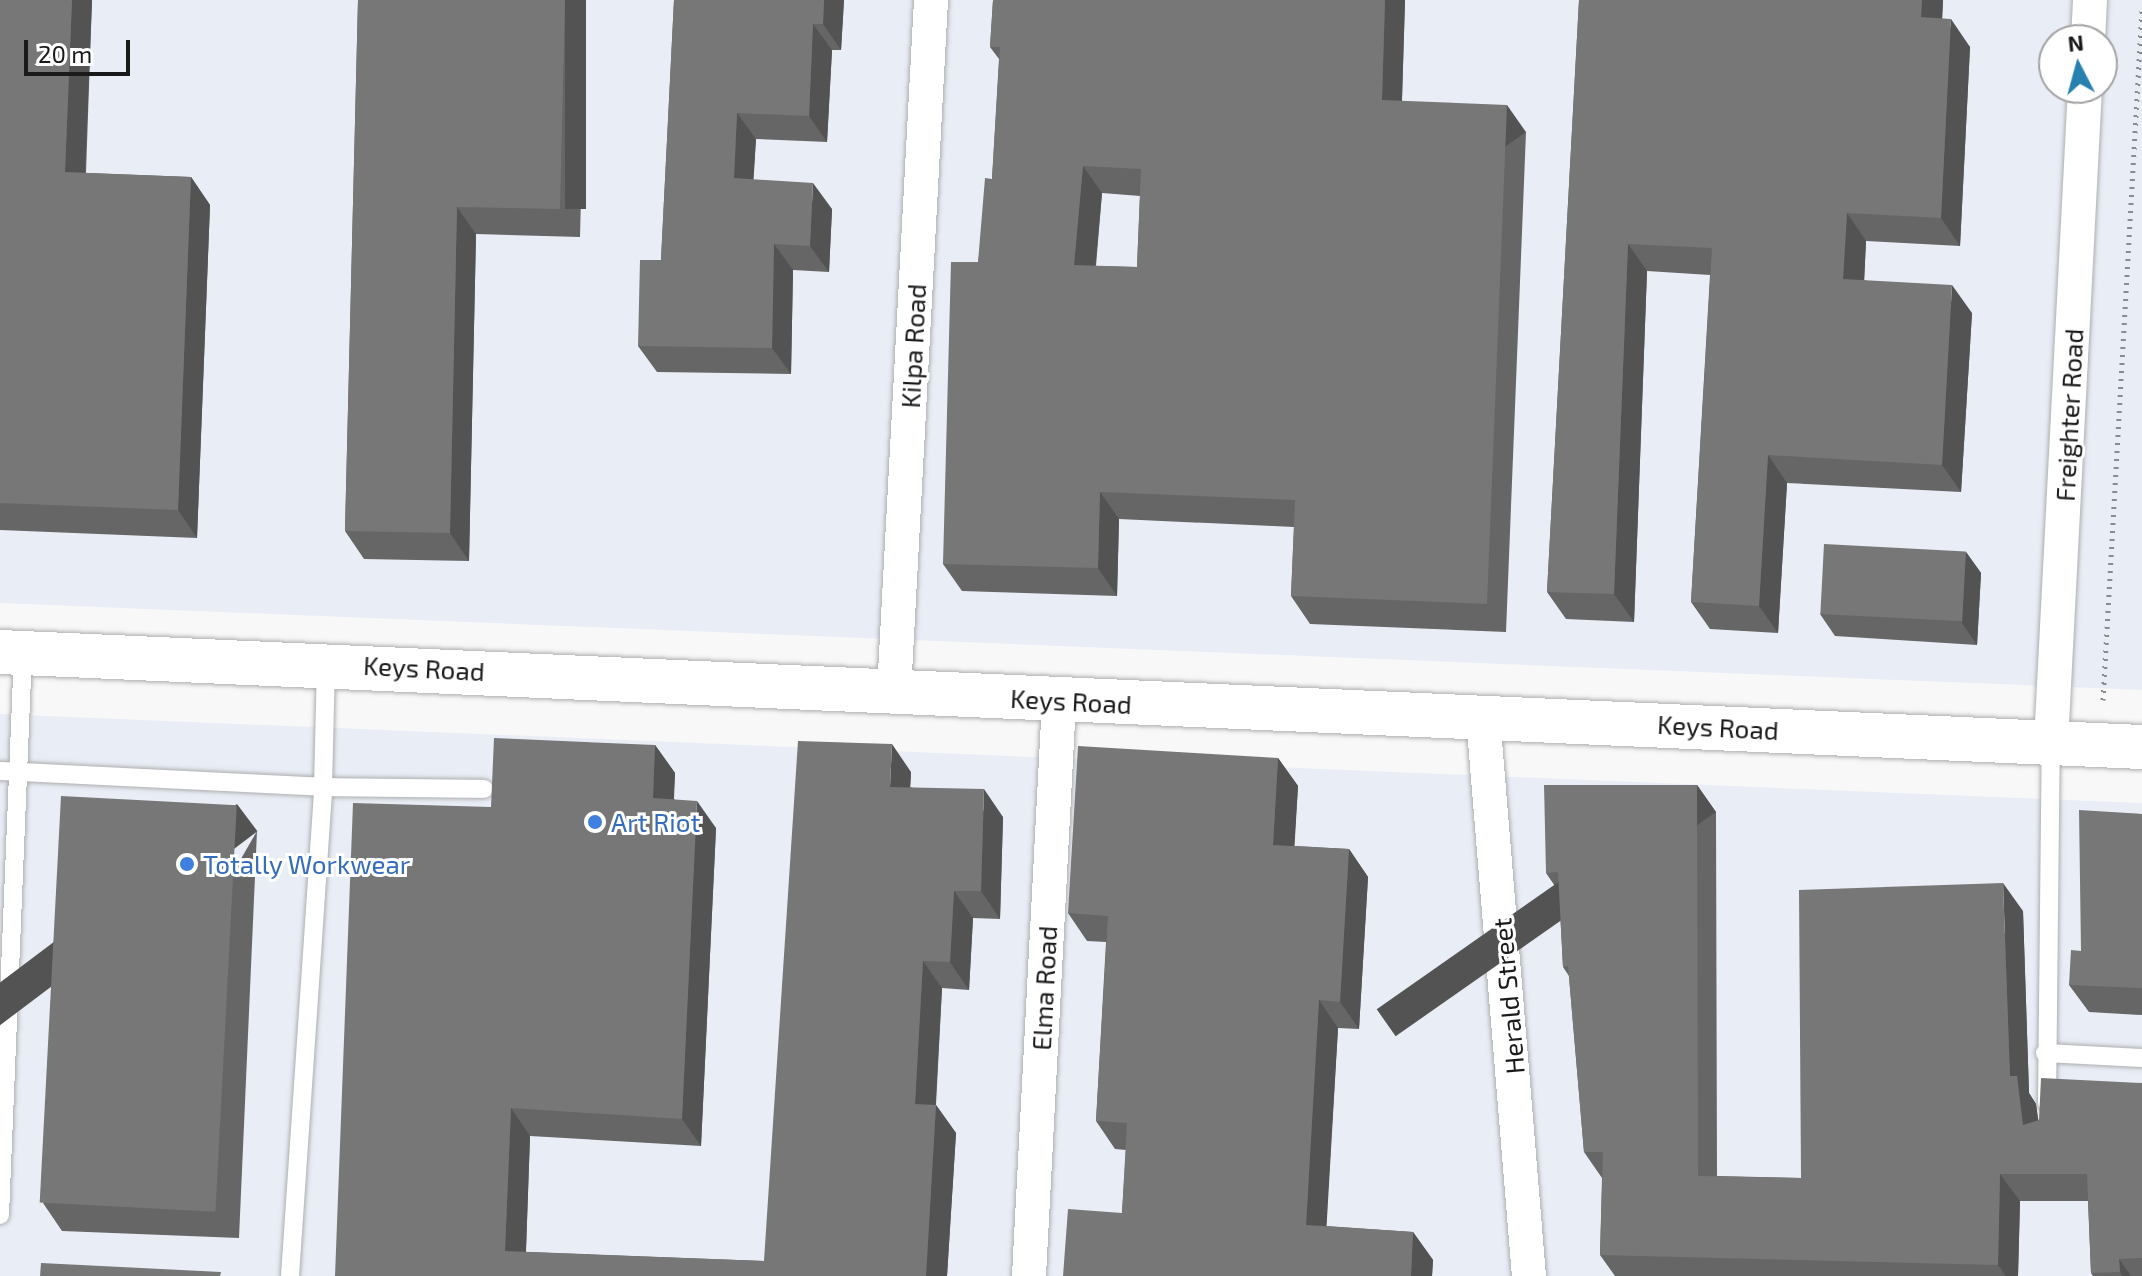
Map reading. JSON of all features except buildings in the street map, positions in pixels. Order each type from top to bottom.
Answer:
[{"type":"street","name":"Kilpa Road","points":[[894,692],[931,0]]},
{"type":"street","points":[[2089,24],[2090,0]]},
{"type":"street","name":"Freighter Road","points":[[2051,743],[2084,104]]},
{"type":"street","name":"Keys Road","points":[[12,653],[326,663],[1059,701],[2142,747]]},
{"type":"street","name":"Elma Road","points":[[1029,1276],[1059,701]]},
{"type":"street","name":"Herald Street","points":[[1483,717],[1529,1276]]},
{"type":"lane","points":[[0,1215],[12,653]]},
{"type":"lane","points":[[290,1276],[323,787],[326,663]]},
{"type":"lane","points":[[2047,1127],[2045,1053],[2051,743]]},
{"type":"lane","points":[[9,772],[323,787],[484,789]]},
{"type":"lane","points":[[2045,1053],[2142,1058]]},
{"type":"path","points":[[2103,700],[2142,9]]},
{"type":"shaded area","points":[[0,0],[2142,0],[2142,690],[0,603]]},
{"type":"shaded area","points":[[0,714],[2142,803],[2142,1276],[0,1276]]},
{"type":"place","name":"Art Riot","points":[[595,822]]},
{"type":"place","name":"Totally Workwear","points":[[187,864]]}]
